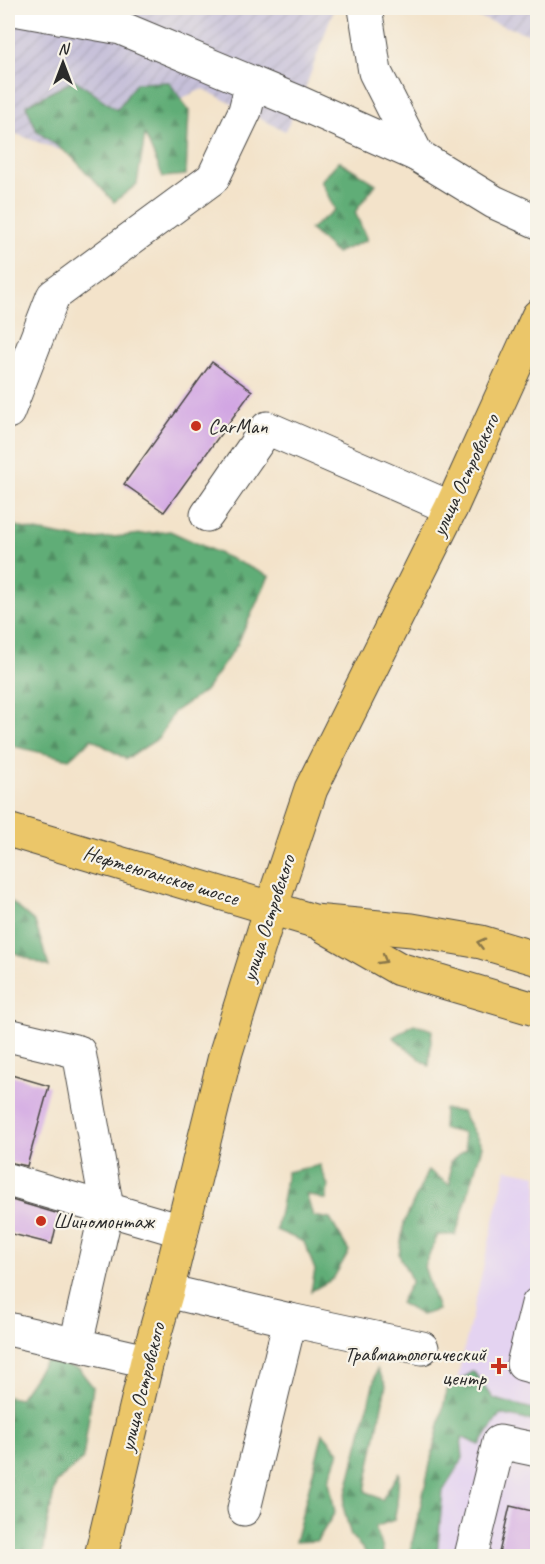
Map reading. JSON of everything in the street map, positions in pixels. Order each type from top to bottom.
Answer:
[{"type":"main road","name":"улица Островского","points":[[101,1557],[147,1361],[167,1291],[226,1052],[311,789],[531,350],[537,316]]},
{"type":"main road","name":"Нефтеюганское шоссе","points":[[8,830],[314,921],[412,930],[481,942],[537,959]]},
{"type":"main road","name":"Нефтеюганское шоссе","points":[[314,921],[399,969],[537,1010]]},
{"type":"lane","points":[[8,8],[119,18],[252,83],[417,155],[494,202],[537,222]]},
{"type":"lane","points":[[365,8],[375,72],[417,155]]},
{"type":"lane","points":[[8,412],[53,296],[213,178],[245,111],[252,83]]},
{"type":"lane","points":[[207,515],[267,428],[451,508]]},
{"type":"lane","points":[[8,1035],[80,1052],[107,1208],[76,1344]]},
{"type":"lane","points":[[8,1180],[182,1231]]},
{"type":"lane","points":[[167,1291],[423,1348]]},
{"type":"lane","points":[[537,1304],[523,1365],[537,1368]]},
{"type":"lane","points":[[244,1509],[290,1320]]},
{"type":"lane","points":[[8,1329],[147,1361]]},
{"type":"lane","points":[[471,1557],[499,1442],[537,1450]]},
{"type":"shaded area","points":[[8,8],[334,8],[300,103],[285,131],[203,89],[59,150],[8,131]]},
{"type":"shaded area","points":[[451,8],[537,8],[537,37]]},
{"type":"shaded area","name":"Травматологический центр","points":[[506,1169],[537,1175],[537,1556],[416,1556]]},
{"type":"green space","points":[[75,80],[117,110],[136,83],[169,82],[189,111],[186,175],[163,177],[145,135],[137,184],[114,202],[73,158],[37,131],[26,105]]},
{"type":"green space","points":[[339,161],[376,184],[355,212],[367,240],[336,253],[310,229],[335,210],[321,181]]},
{"type":"green space","points":[[8,523],[25,529],[85,540],[170,531],[269,576],[237,645],[205,691],[174,712],[159,738],[126,759],[92,739],[69,759],[8,745]]},
{"type":"green space","points":[[8,899],[35,922],[49,967],[8,950]]},
{"type":"green space","points":[[414,1024],[432,1030],[429,1066],[393,1037]]},
{"type":"green space","points":[[444,1109],[462,1112],[482,1146],[456,1235],[438,1235],[424,1266],[438,1310],[421,1315],[400,1303],[412,1281],[399,1255],[404,1223],[428,1170],[450,1185],[450,1162],[466,1149],[463,1133],[443,1129]]},
{"type":"green space","points":[[320,1165],[328,1186],[326,1200],[306,1194],[313,1216],[330,1219],[349,1251],[333,1279],[311,1291],[315,1270],[304,1242],[276,1230],[287,1172]]},
{"type":"green space","points":[[45,1361],[79,1369],[93,1387],[83,1459],[56,1483],[43,1556],[8,1556],[8,1397],[19,1399]]},
{"type":"green space","points":[[377,1369],[386,1385],[365,1491],[382,1500],[399,1472],[394,1520],[375,1527],[383,1548],[383,1556],[369,1556],[351,1536],[343,1506]]},
{"type":"green space","points":[[473,1371],[494,1399],[537,1410],[537,1422],[500,1414],[480,1445],[461,1437],[463,1458],[443,1491],[437,1554],[409,1556],[447,1390]]},
{"type":"green space","points":[[323,1433],[339,1452],[329,1481],[335,1512],[317,1541],[295,1542]]},
{"type":"building","name":"CarMan","points":[[212,362],[252,391],[164,512],[124,484]]},
{"type":"building","points":[[8,1074],[49,1086],[27,1166],[8,1162]]},
{"type":"building","name":"Шиномонтаж","points":[[8,1199],[59,1214],[52,1244],[8,1233]]},
{"type":"building","points":[[510,1506],[537,1512],[537,1557],[498,1557]]},
{"type":"place","name":"CarMan","points":[[196,426]]},
{"type":"place","name":"Шиномонтаж","points":[[41,1221]]},
{"type":"place","name":"Травматологический центр","points":[[499,1366]]}]
